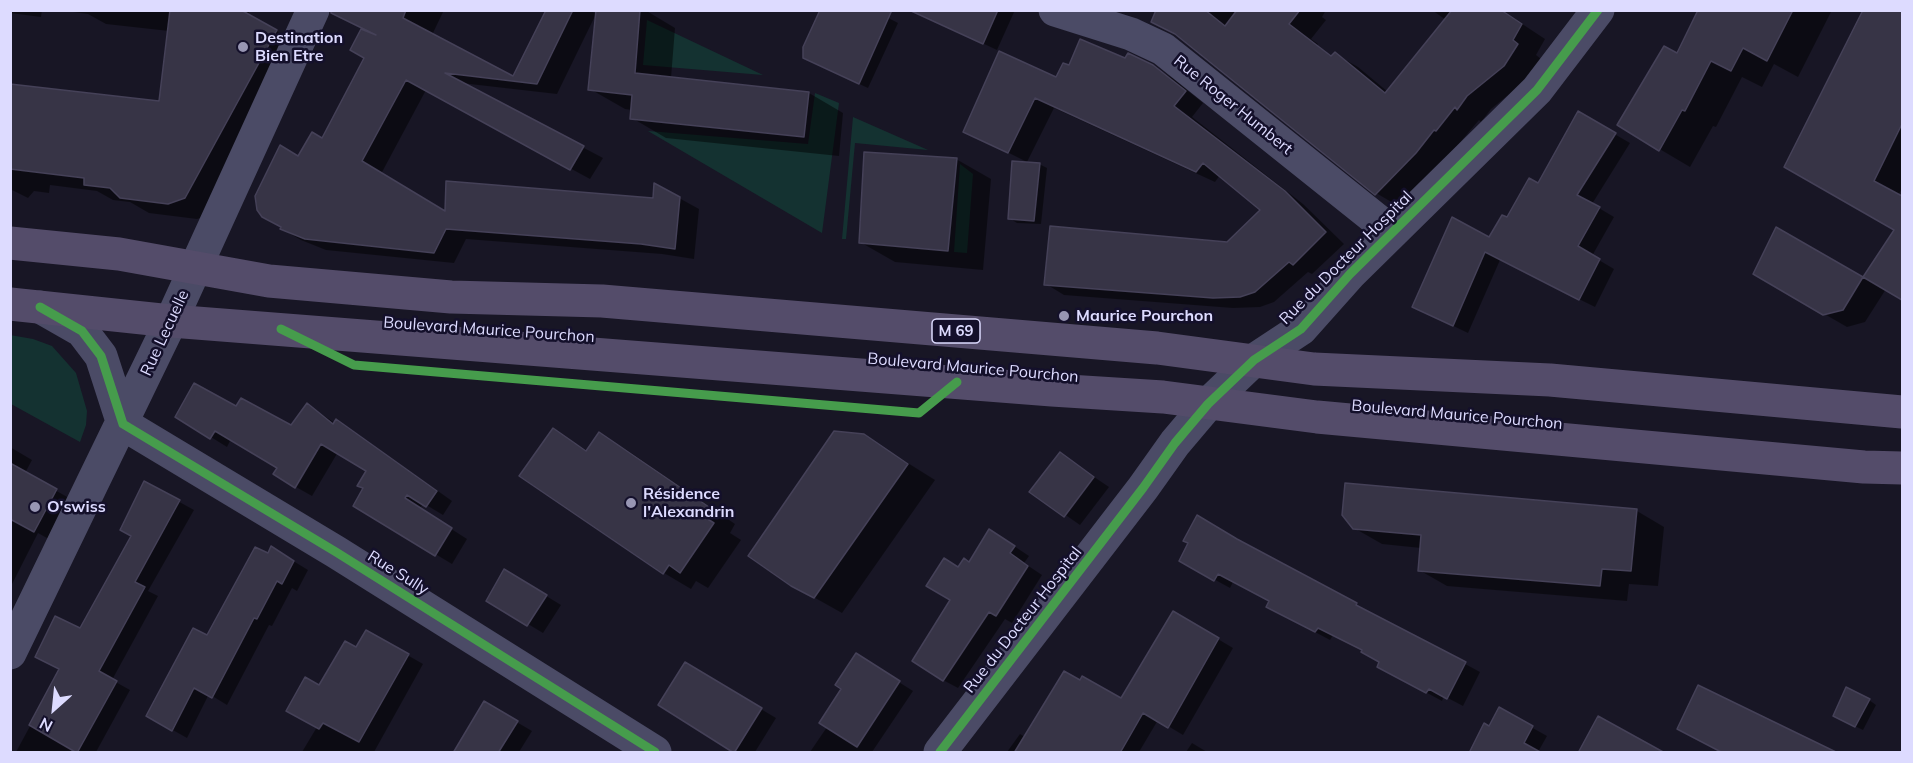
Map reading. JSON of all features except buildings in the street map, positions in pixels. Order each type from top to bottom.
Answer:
[{"type":"main road","name":"Boulevard Maurice Pourchon","points":[[10,243],[119,254],[281,282],[451,297],[602,301],[1157,348],[1314,369],[1550,380],[1902,412]]},
{"type":"main road","name":"Boulevard Maurice Pourchon","points":[[25,306],[171,321],[1163,397],[1317,417],[1902,468]]},
{"type":"street","name":"Rue Lecuelle","points":[[10,652],[123,424],[313,10]]},
{"type":"street","name":"Rue Roger Humbert","points":[[1055,10],[1131,34],[1163,49],[1392,232]]},
{"type":"street","name":"Rue du Docteur Hospital","points":[[940,753],[1175,443],[1208,404],[1254,360],[1301,329],[1350,274],[1537,90],[1598,10]]},
{"type":"street","name":"Boulevard Maurice Pourchon","points":[[25,306],[82,331],[101,357],[123,424]]},
{"type":"street","name":"Rue Sully","points":[[123,424],[336,552],[655,753]]},
{"type":"green space","points":[[647,20],[763,75],[643,65]]},
{"type":"green space","points":[[815,93],[839,103],[822,233],[648,131],[808,144]]},
{"type":"green space","points":[[853,117],[928,150],[855,143],[846,239],[842,239]]},
{"type":"green space","points":[[960,164],[973,174],[967,253],[954,252]]},
{"type":"green space","points":[[10,335],[33,339],[52,346],[76,373],[87,411],[86,425],[80,442],[11,404]]},
{"type":"cycle path","points":[[940,752],[1175,443],[1208,404],[1254,360],[1301,329],[1350,274],[1537,90],[1598,10]]},
{"type":"cycle path","points":[[40,307],[82,331],[101,356],[123,424],[336,552],[655,752]]},
{"type":"cycle path","points":[[281,329],[354,365],[919,413],[957,382]]},
{"type":"place","name":"Destination Bien Etre","points":[[243,47]]},
{"type":"place","name":"Maurice Pourchon","points":[[1064,316]]},
{"type":"place","name":"Résidence l'Alexandrin","points":[[631,503]]},
{"type":"place","name":"O'swiss","points":[[35,507]]}]
